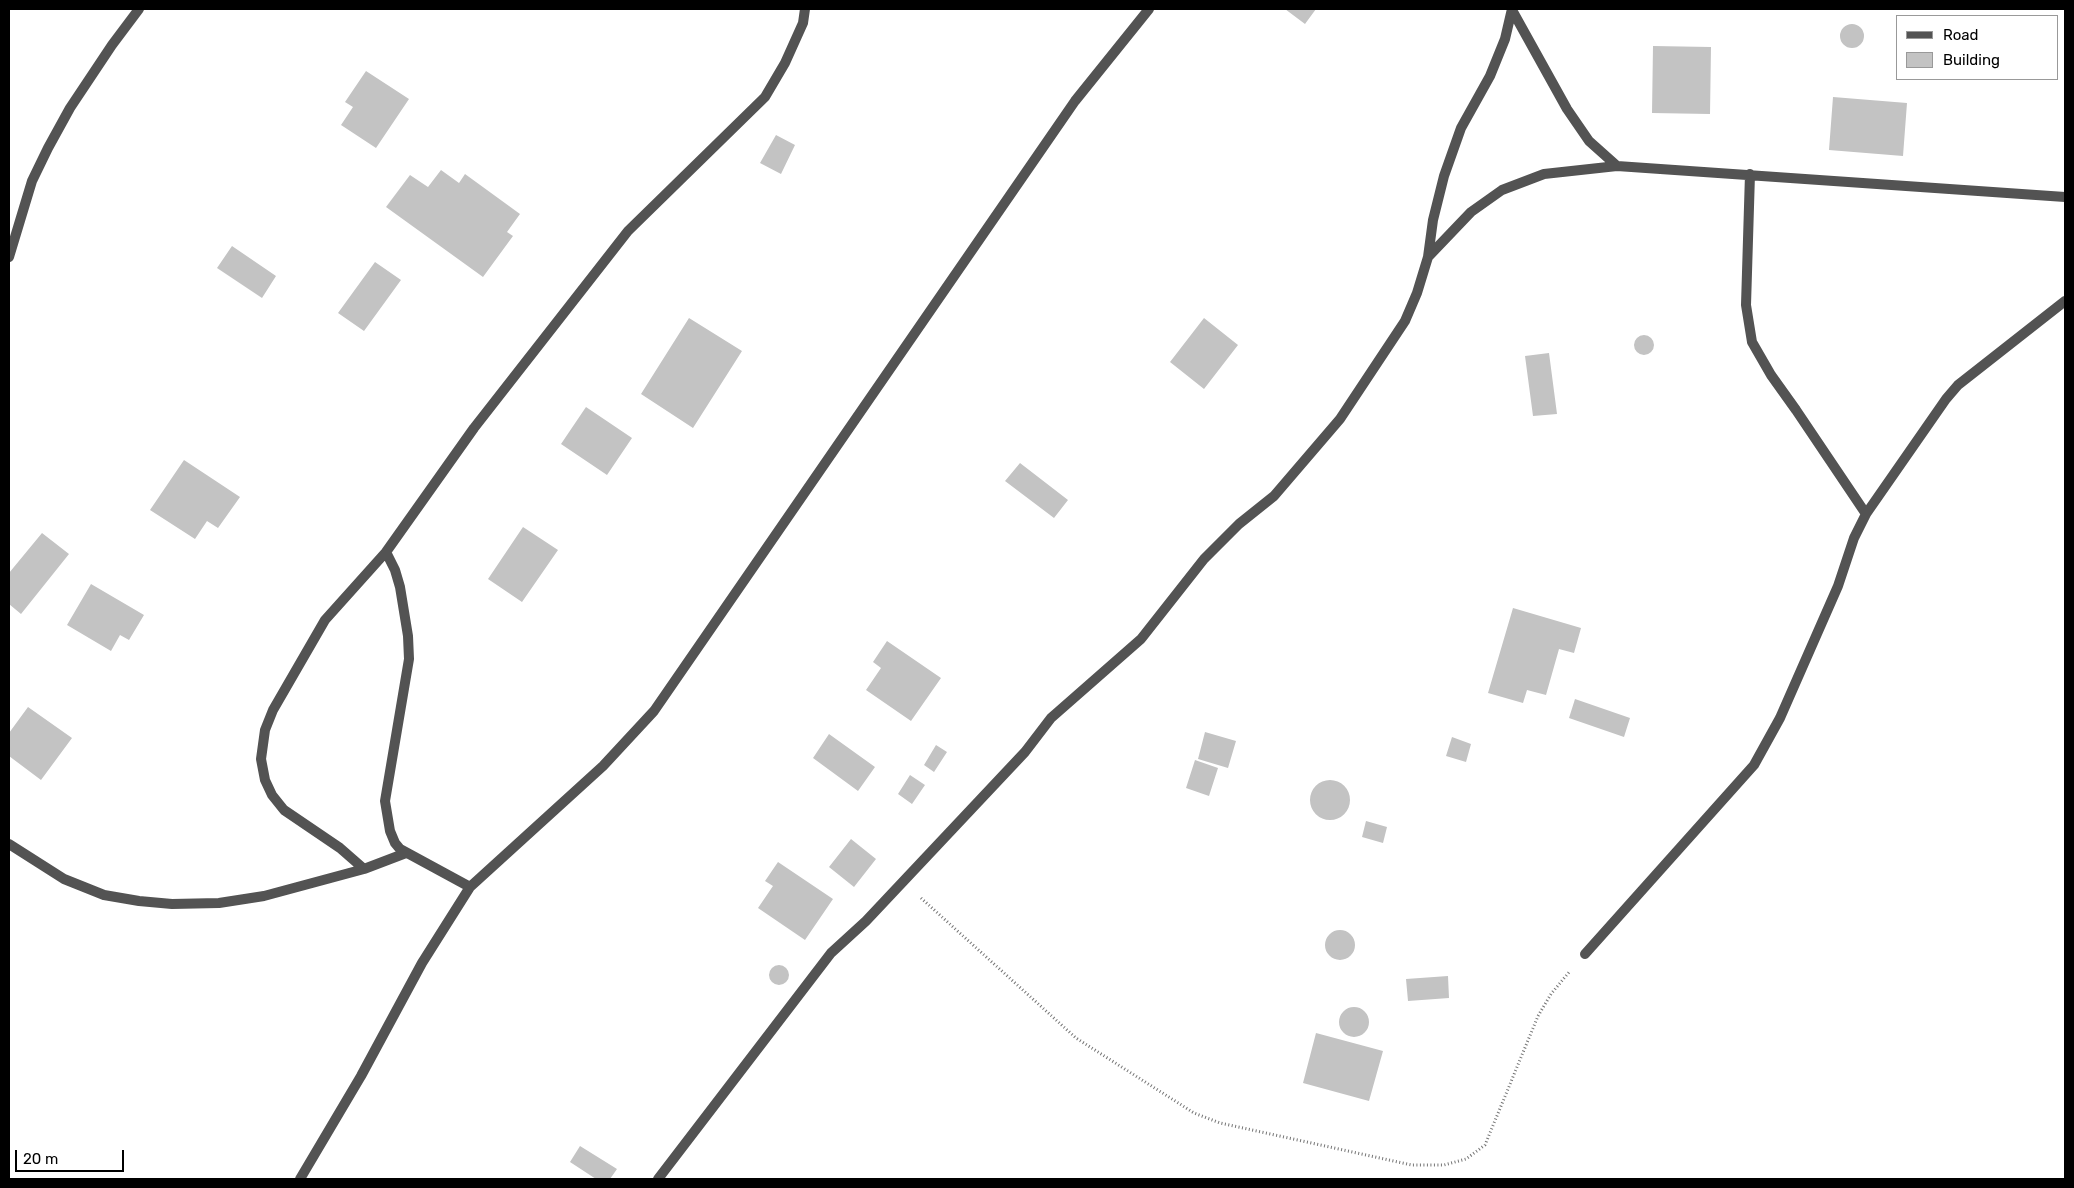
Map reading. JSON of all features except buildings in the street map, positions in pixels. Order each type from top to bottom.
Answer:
[{"type":"street","points":[[9,257],[32,181],[48,148],[81,92],[112,45],[139,9]]},
{"type":"street","points":[[364,869],[340,848],[284,810],[272,795],[265,780],[261,759],[262,744],[273,710],[325,620],[386,552],[474,428],[628,231],[765,97],[786,63],[803,23],[805,9]]},
{"type":"street","points":[[300,1179],[361,1076],[422,963],[470,887],[603,766],[654,711],[1075,101],[1149,9]]},
{"type":"street","points":[[1512,10],[1567,109],[1589,141],[1616,166]]},
{"type":"street","points":[[658,1179],[831,953],[866,921],[1025,752],[1051,718],[1141,639],[1204,559],[1240,524],[1274,496],[1334,426],[1405,321],[1417,293],[1428,257],[1444,176],[1461,128],[1494,67],[1505,39],[1512,10]]},
{"type":"street","points":[[1428,257],[1470,212],[1502,190],[1544,174],[1616,166],[2065,197]]},
{"type":"street","points":[[1750,174],[1746,305],[1752,342],[1771,375],[1866,514]]},
{"type":"street","points":[[1585,954],[1754,766],[1780,718],[1838,586],[1854,538],[1866,514],[1938,411],[1958,385],[2065,301]]},
{"type":"street","points":[[386,552],[395,570],[400,587],[408,636],[409,659],[387,791],[386,809],[390,831],[395,843],[406,853],[470,887]]},
{"type":"street","points":[[9,844],[64,879],[104,895],[172,904],[219,903],[264,896],[364,869],[406,853]]},
{"type":"path","points":[[903,882],[1076,1038],[1194,1113],[1220,1123],[1412,1165],[1444,1165],[1466,1159],[1485,1145],[1538,1016],[1551,994],[1585,954]]}]
